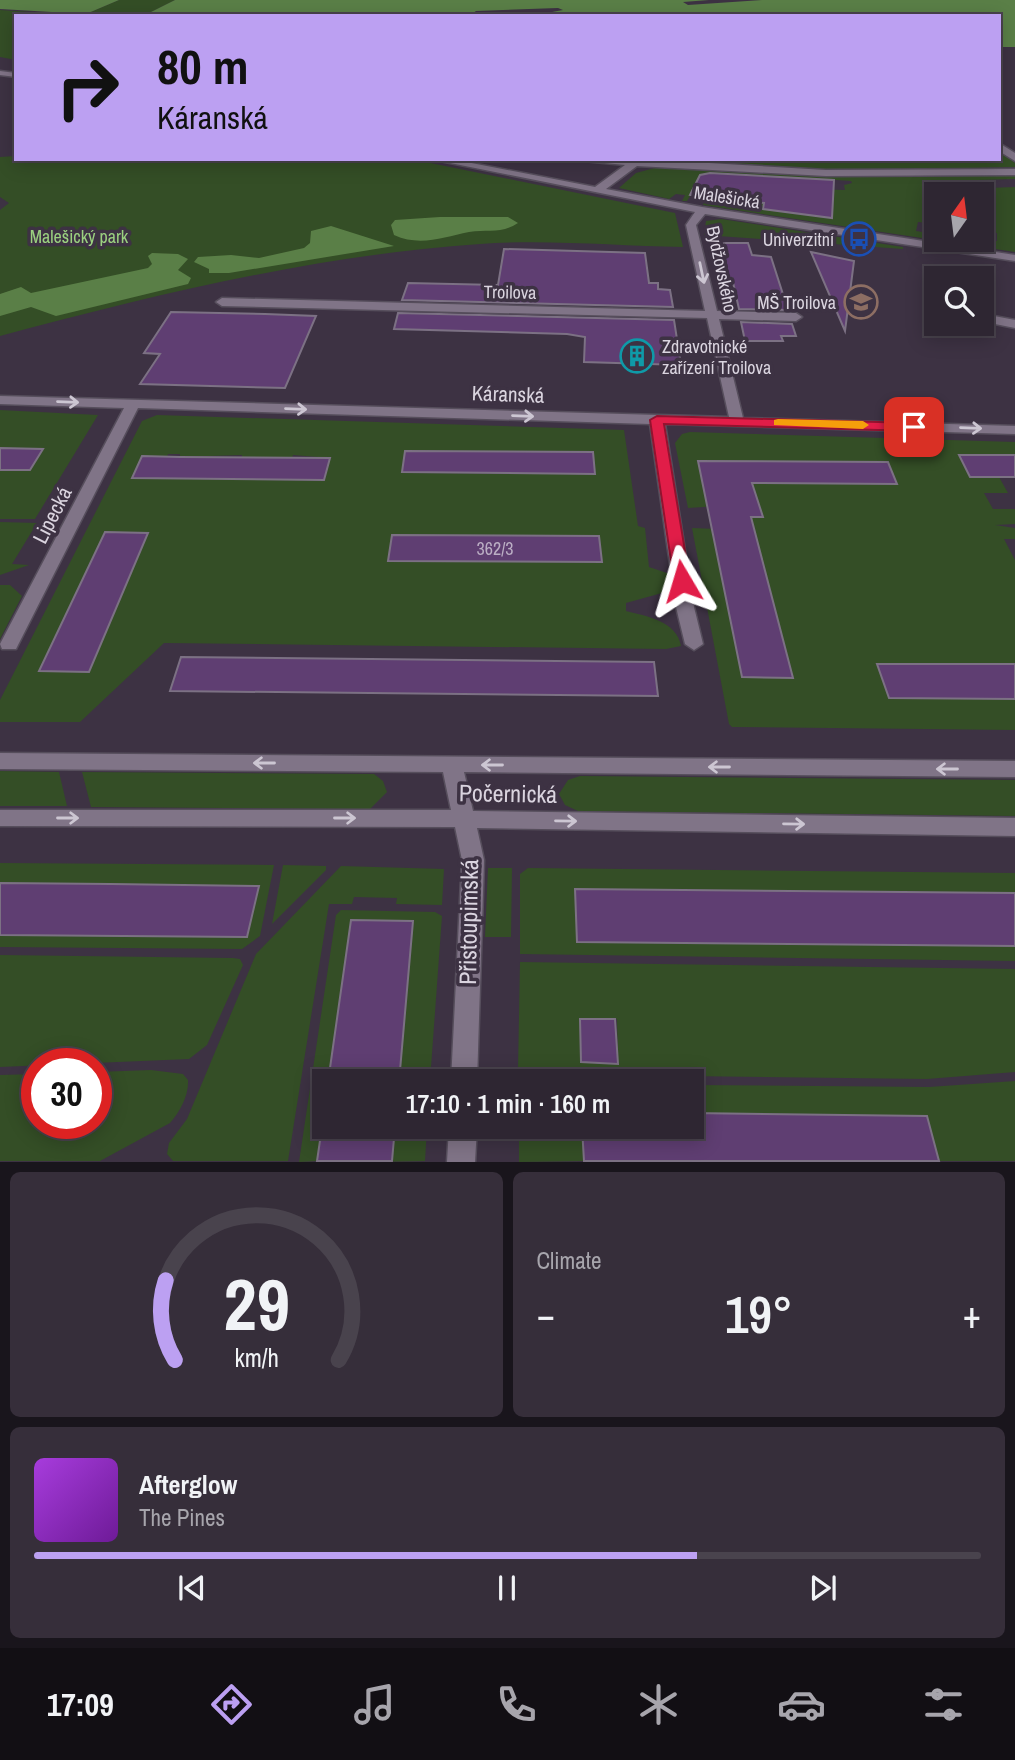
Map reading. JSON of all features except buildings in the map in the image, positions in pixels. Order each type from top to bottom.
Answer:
[{"type":"street","name":"Malešická","points":[[445,161],[702,210],[1015,258]]},
{"type":"street","points":[[596,191],[637,161],[826,173],[1015,172]]},
{"type":"street","name":"Bydžovského","points":[[702,210],[691,225],[737,421]]},
{"type":"street","name":"Troilova","points":[[222,302],[796,317]]},
{"type":"street","points":[[994,320],[1015,324]]},
{"type":"street","name":"Káranská","points":[[0,400],[1015,430]]},
{"type":"street","name":"Lipecká","points":[[9,645],[133,404]]},
{"type":"street","points":[[657,420],[685,607],[694,644]]},
{"type":"street","name":"Počernická","points":[[0,761],[1015,769]]},
{"type":"street","name":"Přistoupimská","points":[[452,765],[473,860],[465,1069]]},
{"type":"street","name":"Počernická","points":[[0,818],[462,819],[1015,827]]},
{"type":"street","points":[[461,1161],[462,1139]]},
{"type":"green space","points":[[0,0],[119,0],[86,14],[0,9]]},
{"type":"green space","points":[[119,0],[175,0],[147,14],[86,14]]},
{"type":"green space","points":[[175,0],[709,0],[683,2],[688,5],[762,0],[1015,0],[1015,47],[1001,47],[1001,14],[541,14],[563,10],[558,8],[476,11],[472,14],[147,14]]},
{"type":"green space","points":[[0,10],[62,14],[14,14],[14,60],[0,57]]},
{"type":"green space","points":[[1001,152],[1015,163],[1015,167],[829,171],[694,161],[1001,161]]},
{"type":"green space","name":"Malešický park","points":[[14,156],[14,161],[421,161],[675,213],[683,247],[556,242],[419,249],[238,278],[118,305],[0,336],[0,210],[9,203],[0,197],[0,157]]},
{"type":"green space","points":[[662,166],[827,176],[1015,175],[1015,179],[979,180],[981,182],[924,182],[924,223],[918,222],[916,231],[924,232],[924,238],[703,205],[704,197],[690,196],[687,201],[682,201],[685,195],[676,194],[669,199],[619,188],[636,173]],"holes":[[[792,177],[852,183],[844,185],[845,190],[806,189],[793,183]]]},
{"type":"green space","points":[[1015,187],[1015,252],[994,249],[997,233],[994,233],[994,188]]},
{"type":"green space","points":[[508,217],[518,223],[500,230],[469,232],[423,241],[394,235],[391,225],[395,220]]},
{"type":"green space","points":[[721,219],[903,249],[704,235],[706,221]]},
{"type":"green space","points":[[331,226],[394,246],[229,273],[209,273],[209,269],[194,262],[198,257],[231,255],[259,258],[304,248],[310,243],[311,231]]},
{"type":"green space","points":[[152,253],[178,254],[188,259],[178,270],[191,278],[188,284],[56,316],[31,307],[0,316],[0,294],[21,287],[31,293],[148,268],[152,264],[148,256]]},
{"type":"green space","points":[[0,410],[98,415],[35,519],[0,519],[0,470],[30,470],[43,449],[0,448]]},
{"type":"green space","points":[[157,415],[624,430],[638,526],[645,528],[649,567],[670,574],[662,593],[626,603],[626,611],[667,625],[674,631],[681,646],[666,649],[164,643],[80,722],[0,722],[0,700],[142,421]],"holes":[[[405,451],[594,474],[402,473]],[[168,454],[180,454],[180,457],[242,455],[292,458],[293,455],[330,458],[324,480],[132,478],[142,456],[167,457]],[[105,532],[148,533],[89,672],[40,671]],[[392,535],[599,536],[602,562],[388,561]]]},
{"type":"green space","points":[[690,432],[1015,442],[1015,455],[959,456],[970,477],[999,477],[1008,493],[984,493],[993,509],[1015,509],[1015,524],[995,525],[1015,528],[1015,539],[1004,539],[1015,560],[1015,664],[877,664],[889,698],[1015,699],[1015,730],[732,727],[729,724],[692,528],[741,530],[735,505],[688,508],[675,443],[682,434]],"holes":[[[698,461],[888,462],[897,484],[703,483]],[[713,537],[756,537],[793,678],[742,677]]]},
{"type":"green space","points":[[0,522],[37,523],[12,564],[29,565],[0,575]]},
{"type":"green space","points":[[0,585],[10,585],[22,596],[0,639]]},
{"type":"green space","points":[[0,771],[59,772],[67,806],[0,806]]},
{"type":"green space","points":[[82,772],[374,774],[383,781],[387,792],[370,809],[91,807]]},
{"type":"green space","points":[[580,776],[1015,780],[1015,816],[578,811],[565,805],[559,794],[568,780]]},
{"type":"green space","points":[[0,863],[274,865],[260,936],[242,949],[0,947],[0,935],[247,937],[259,887],[0,883]]},
{"type":"green space","points":[[283,865],[326,866],[326,870],[272,924]]},
{"type":"green space","points":[[341,866],[444,869],[442,905],[396,904],[397,898],[354,897],[352,904],[329,904],[288,1161],[173,1161],[167,1154],[169,1143],[187,1119],[256,954]]},
{"type":"green space","points":[[488,868],[512,868],[511,937],[485,937]]},
{"type":"green space","points":[[528,868],[1015,873],[1015,893],[575,890],[577,942],[1015,946],[1015,961],[520,954],[520,874]]},
{"type":"green space","points":[[341,910],[435,912],[442,916],[431,1069],[398,1069],[393,956],[410,955],[413,922],[351,920],[330,1069],[313,1069],[336,915]]},
{"type":"green space","points":[[0,955],[233,958],[240,959],[243,965],[207,1045],[189,1059],[112,1062],[112,1048],[21,1048],[21,1066],[0,1067]]},
{"type":"green space","points":[[520,962],[1015,969],[1015,1072],[927,1079],[704,1076],[704,1069],[518,1069]],"holes":[[[580,1019],[617,1019],[618,1064],[581,1061]]]},
{"type":"green space","points":[[151,1070],[183,1074],[188,1080],[187,1092],[170,1123],[100,1161],[0,1161],[0,1075],[21,1074],[21,1139],[112,1139],[112,1071]]},
{"type":"green space","points":[[312,1075],[312,1139],[320,1139],[317,1161],[299,1162]]},
{"type":"green space","points":[[1015,1081],[1015,1161],[939,1161],[926,1116],[704,1113],[704,1085],[929,1087]]},
{"type":"green space","points":[[386,1139],[426,1139],[425,1161],[372,1162],[373,1156]]},
{"type":"green space","points":[[519,1139],[583,1139],[584,1161],[519,1162]]},
{"type":"slow traffic","points":[[778,423],[863,425]]},
{"type":"place","name":"Univerzitní","points":[[859,239]]},
{"type":"place","name":"MŠ Troilova","points":[[861,302]]},
{"type":"place","name":"Zdravotnické zařízení Troilova","points":[[637,356]]},
{"type":"route","points":[[682,581],[657,420],[914,427]]}]
